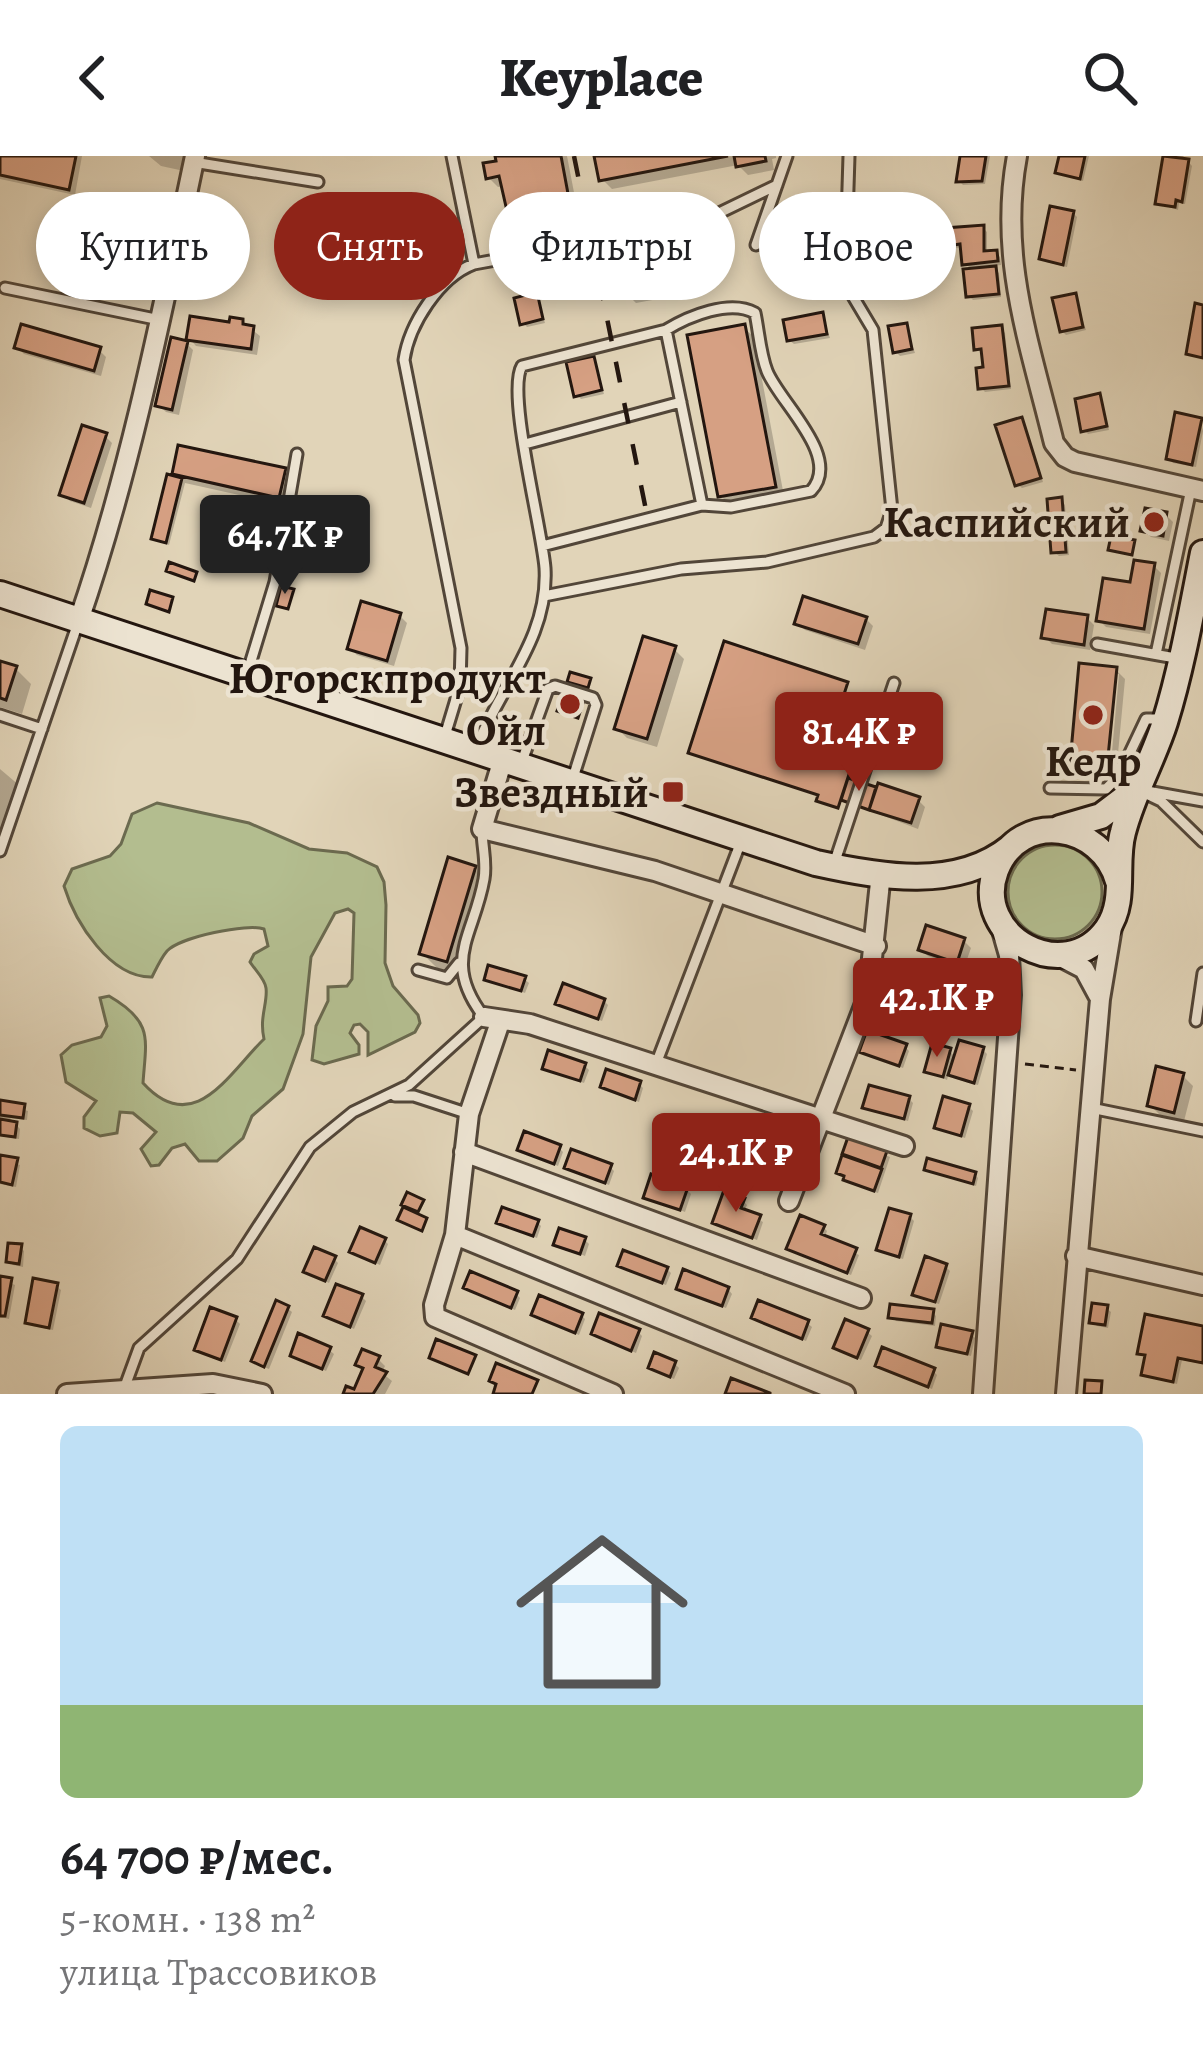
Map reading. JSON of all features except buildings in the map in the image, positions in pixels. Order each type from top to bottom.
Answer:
[{"type":"main road","points":[[924,876],[977,894],[1018,944],[1055,956],[1093,943],[1115,914],[1120,846],[1136,789],[1166,718],[1203,553]]},
{"type":"main road","points":[[0,594],[833,866],[924,876],[968,872],[1030,835],[1102,816],[1136,789]]},
{"type":"main road","points":[[1047,830],[1068,831],[1092,842],[1107,856],[1118,881]]},
{"type":"main road","points":[[998,919],[992,897],[994,877],[1011,847]]},
{"type":"street","points":[[1017,156],[1008,214],[1012,265],[1054,443],[1075,462],[1197,490]]},
{"type":"street","points":[[80,620],[104,544],[160,320],[194,159]]},
{"type":"street","points":[[512,762],[482,829],[625,862],[876,946]]},
{"type":"street","points":[[789,1202],[868,996],[881,873]]},
{"type":"street","points":[[1066,1394],[1100,999],[1115,914]]},
{"type":"street","points":[[983,1394],[1011,994],[1007,944],[998,919]]},
{"type":"street","points":[[1011,994],[1028,966],[1055,956],[1084,969],[1100,999]]},
{"type":"street","points":[[613,1394],[435,1317],[434,1305],[455,1235],[469,1114],[492,1019],[530,1024],[904,1146]]},
{"type":"street","points":[[464,1152],[861,1298]]},
{"type":"street","points":[[455,1235],[845,1394]]},
{"type":"street","points":[[1076,1256],[1203,1285]]},
{"type":"street","points":[[67,1394],[213,1384],[262,1394]]},
{"type":"lane","points":[[452,156],[474,264]]},
{"type":"lane","points":[[756,245],[787,156]]},
{"type":"lane","points":[[544,596],[681,569],[767,562],[874,537],[886,528],[892,510],[873,330],[845,283],[849,156]]},
{"type":"lane","points":[[194,159],[317,182]]},
{"type":"lane","points":[[735,205],[777,185]]},
{"type":"lane","points":[[444,739],[460,686],[461,648],[404,360],[408,339],[453,276],[489,261]]},
{"type":"lane","points":[[5,288],[160,320]]},
{"type":"lane","points":[[476,749],[492,710],[526,655],[544,596],[542,546],[516,381],[522,366],[666,330],[718,310],[751,309],[769,377],[814,445],[820,479],[811,491],[731,507],[702,505],[542,546]]},
{"type":"lane","points":[[666,330],[702,505]]},
{"type":"lane","points":[[525,444],[681,402]]},
{"type":"lane","points":[[247,674],[274,582],[297,454]]},
{"type":"lane","points":[[1097,644],[1181,652],[1197,490]]},
{"type":"lane","points":[[0,850],[80,620]]},
{"type":"lane","points":[[833,866],[894,683]]},
{"type":"lane","points":[[512,762],[548,689],[555,686],[574,692],[592,698],[596,705],[572,781]]},
{"type":"lane","points":[[0,716],[42,729]]},
{"type":"lane","points":[[1050,788],[1106,789],[1119,776],[1147,719],[1166,718]]},
{"type":"lane","points":[[1136,789],[1203,801]]},
{"type":"lane","points":[[1136,789],[1161,801],[1203,842]]},
{"type":"lane","points":[[418,970],[447,978],[459,963],[484,883],[482,829]]},
{"type":"lane","points":[[656,1064],[742,839]]},
{"type":"lane","points":[[124,1389],[139,1348],[237,1259],[310,1147],[353,1112],[389,1096],[492,1019],[475,1005],[459,963]]},
{"type":"lane","points":[[1196,1021],[1203,973]]},
{"type":"lane","points":[[389,1096],[414,1096],[469,1114]]},
{"type":"lane","points":[[1090,1108],[1203,1132]]},
{"type":"path","points":[[1006,1062],[1093,1072]]},
{"type":"green space","points":[[157,803],[249,823],[309,849],[347,853],[377,867],[386,905],[385,963],[393,986],[420,1023],[415,1032],[368,1055],[368,1032],[354,1025],[350,1033],[359,1054],[324,1064],[312,1060],[328,987],[347,986],[352,979],[354,913],[348,909],[335,913],[311,957],[303,1034],[283,1089],[252,1116],[243,1138],[217,1161],[199,1161],[185,1144],[172,1148],[159,1165],[151,1166],[141,1149],[156,1132],[133,1113],[120,1112],[117,1133],[100,1136],[84,1128],[84,1117],[96,1101],[66,1082],[61,1055],[72,1045],[101,1037],[107,1026],[100,998],[109,996],[134,1014],[144,1033],[143,1083],[161,1099],[178,1105],[210,1095],[264,1039],[266,988],[250,962],[268,946],[264,929],[199,936],[167,951],[152,977],[122,968],[96,945],[76,916],[64,886],[72,869],[110,856],[121,844],[132,814]]},
{"type":"green space","points":[[1055,845],[1088,859],[1102,892],[1088,925],[1055,939],[1022,925],[1008,892],[1022,859]]},
{"type":"railway","points":[[574,156],[646,510]]},
{"type":"place","name":"Каспийский","points":[[1154,522]]},
{"type":"place","name":"Югорскпродукт Ойл","points":[[570,704]]},
{"type":"place","name":"Кедр","points":[[1093,715]]},
{"type":"place","name":"Звездный","points":[[673,792]]}]
